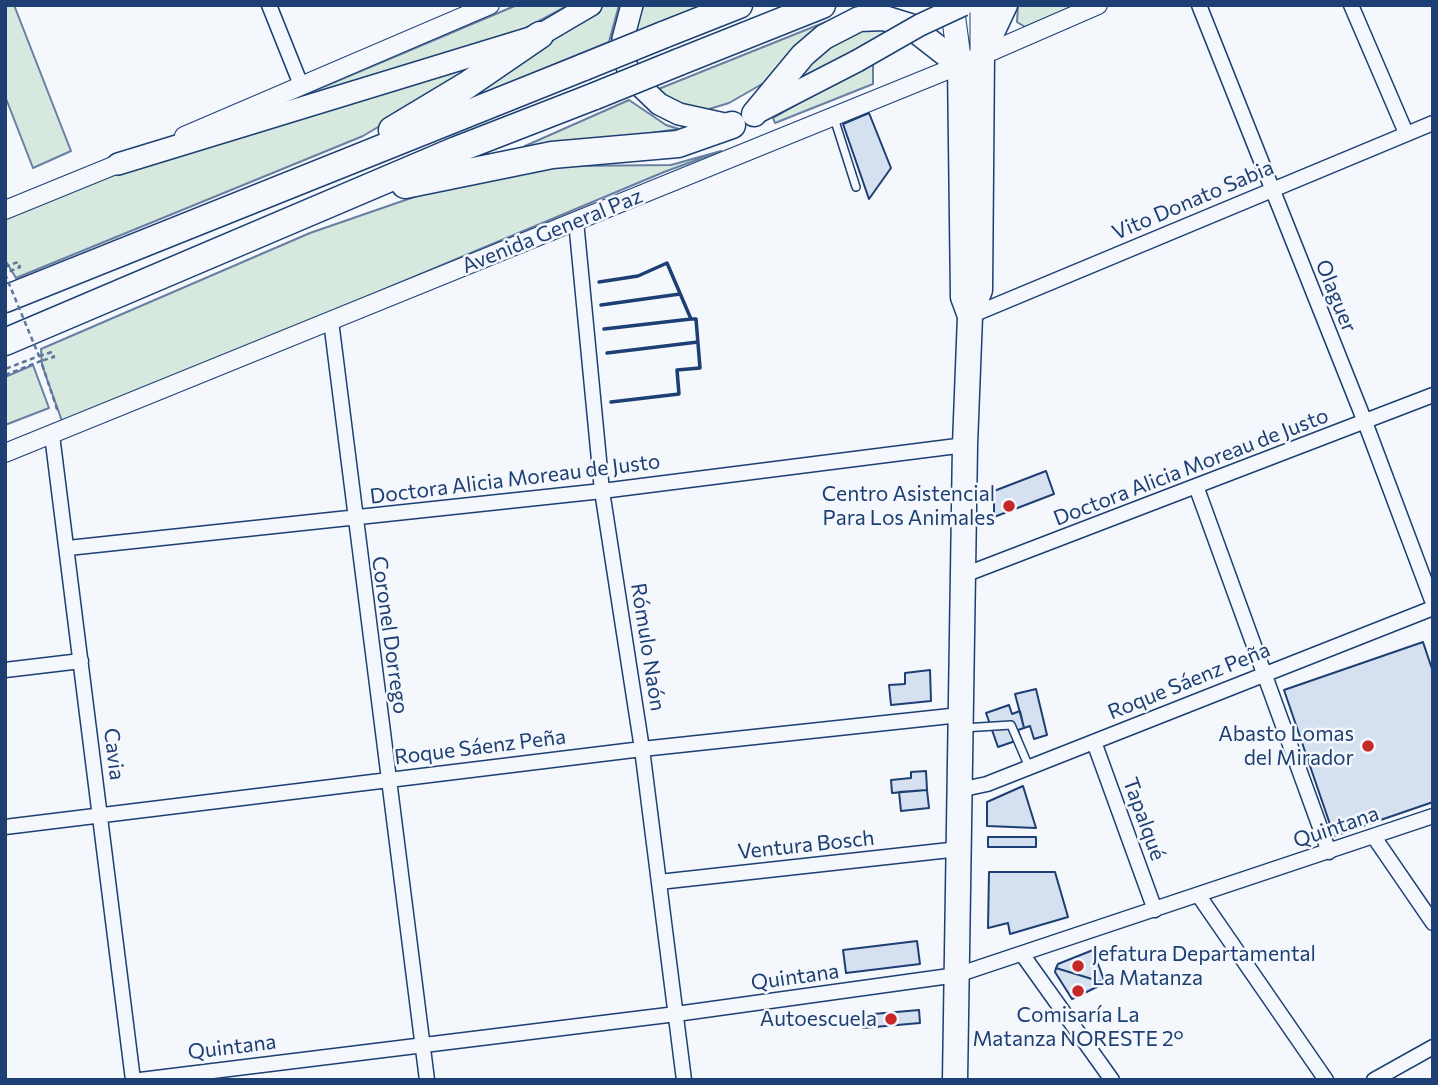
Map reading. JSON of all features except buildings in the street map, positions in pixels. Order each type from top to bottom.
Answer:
[{"type":"highway","points":[[5,299],[738,5]]},
{"type":"highway","points":[[5,342],[339,199],[821,5]]},
{"type":"highway","points":[[955,1080],[965,445],[970,316],[962,297],[971,59],[1005,5]]},
{"type":"highway","points":[[339,199],[552,155],[678,144],[743,120],[803,55],[824,37],[859,19],[884,18],[910,26],[971,59]]},
{"type":"highway","points":[[337,164],[467,85],[540,35]]},
{"type":"main road","points":[[118,164],[540,35],[591,5]]},
{"type":"main road","points":[[632,5],[623,39],[626,64],[631,77],[659,104],[679,114],[743,120],[920,25],[963,5]]},
{"type":"main road","points":[[952,5],[971,59]]},
{"type":"main road","points":[[971,59],[982,5]]},
{"type":"street","points":[[269,5],[301,85]]},
{"type":"street","points":[[5,210],[490,5]]},
{"type":"street","name":"Avenida General Paz","points":[[5,453],[833,116],[1098,5]]},
{"type":"street","name":"Olaguer","points":[[1199,5],[1365,422],[1433,606]]},
{"type":"street","points":[[1351,5],[1406,133]]},
{"type":"street","name":"Vito Donato Sabia","points":[[970,316],[1433,123]]},
{"type":"street","name":"Rómulo Naón","points":[[576,221],[602,491],[642,749],[684,1080]]},
{"type":"street","name":"Coronel Dorrego","points":[[331,321],[427,1080]]},
{"type":"street","name":"Doctora Alicia Moreau de Justo","points":[[964,575],[1433,395]]},
{"type":"street","name":"Cavia","points":[[58,432],[80,661],[133,1080]]},
{"type":"street","name":"Doctora Alicia Moreau de Justo","points":[[68,548],[602,491],[965,445]]},
{"type":"street","points":[[1196,486],[1329,852]]},
{"type":"street","name":"Roque Sáenz Peña","points":[[959,790],[1029,767],[1433,606]]},
{"type":"street","points":[[5,670],[80,661]]},
{"type":"street","name":"Roque Sáenz Peña","points":[[5,827],[642,749],[961,722]]},
{"type":"street","name":"Tapalqué","points":[[1094,741],[1155,910]]},
{"type":"street","name":"Quintana","points":[[140,1080],[422,1043],[676,1014],[957,975],[1433,816]]},
{"type":"street","points":[[1374,837],[1433,923]]},
{"type":"street","name":"Ventura Bosch","points":[[659,883],[959,849]]},
{"type":"street","points":[[1199,896],[1326,1080]]},
{"type":"street","points":[[1022,954],[1112,1080]]},
{"type":"street","points":[[1374,1080],[1433,1047]]},
{"type":"lane","points":[[833,116],[856,187]]},
{"type":"lane","points":[[961,722],[1011,725],[1029,767]]},
{"type":"path","points":[[5,267],[18,262],[20,267],[7,273],[41,355]]},
{"type":"path","points":[[5,369],[52,352],[54,357],[5,375]]},
{"type":"path","points":[[41,361],[58,432]]},
{"type":"shaded area","points":[[5,5],[14,5],[71,151],[33,168],[5,96]]},
{"type":"shaded area","points":[[517,5],[569,5],[509,37],[290,101]]},
{"type":"shaded area","points":[[605,5],[619,5],[609,42],[470,99],[537,47]]},
{"type":"shaded area","points":[[642,5],[704,5],[632,35]]},
{"type":"shaded area","points":[[1018,5],[1076,5],[1025,27],[1017,22]]},
{"type":"shaded area","points":[[833,19],[769,80],[729,103],[709,109],[686,109],[656,90]]},
{"type":"shaded area","points":[[894,28],[845,56],[782,87],[846,32]]},
{"type":"shaded area","points":[[500,54],[363,136],[16,278],[5,260],[5,216],[121,169]]},
{"type":"shaded area","points":[[873,61],[873,84],[775,123],[773,118]]},
{"type":"shaded area","points":[[629,100],[666,125],[679,129],[525,151],[525,146]]},
{"type":"shaded area","points":[[721,151],[664,172],[63,424],[42,365],[41,349],[310,233],[417,196],[495,173],[571,166],[671,165]]},
{"type":"shaded area","points":[[33,365],[49,408],[5,425],[5,377]]},
{"type":"wall","points":[[599,282],[638,276],[667,263],[691,319],[696,319],[700,368],[677,370],[679,394],[611,402]]},
{"type":"wall","points":[[601,305],[680,294]]},
{"type":"wall","points":[[604,329],[691,319]]},
{"type":"wall","points":[[607,353],[698,342]]},
{"type":"place","name":"Centro Asistencial Para Los Animales","points":[[1009,506]]},
{"type":"place","name":"Abasto Lomas del Mirador","points":[[1368,746]]},
{"type":"place","name":"Jefatura Departamental La Matanza","points":[[1078,966]]},
{"type":"place","name":"Comisaría La Matanza NORESTE 2°","points":[[1078,991]]},
{"type":"place","name":"Autoescuela","points":[[891,1019]]}]
